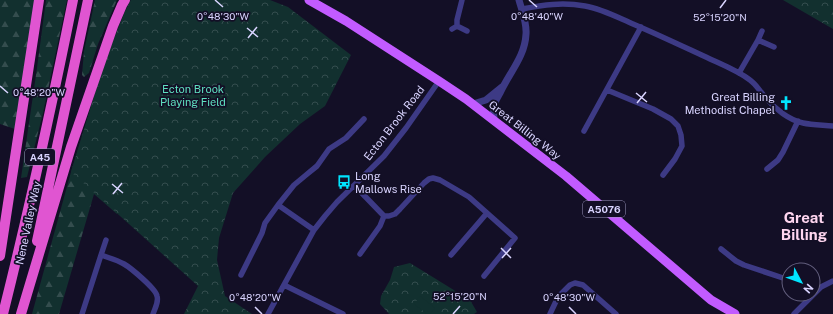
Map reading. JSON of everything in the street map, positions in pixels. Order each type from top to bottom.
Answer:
[{"type":"highway","points":[[0,256],[40,0]]},
{"type":"highway","name":"Nene Valley Way","points":[[3,314],[41,153],[73,0]]},
{"type":"highway","name":"Nene Valley Way","points":[[21,312],[88,0]]},
{"type":"highway","points":[[21,312],[71,147],[113,26],[125,0]]},
{"type":"main road","name":"Great Billing Way","points":[[309,0],[346,21],[473,104],[566,176],[711,300],[735,314]]},
{"type":"main road","name":"Great Billing Way","points":[[711,300],[722,314]]},
{"type":"street","points":[[462,0],[455,27],[466,31]]},
{"type":"street","points":[[494,121],[494,105],[502,87],[522,54],[525,43],[526,25],[519,0]]},
{"type":"street","points":[[522,9],[566,2],[602,11],[697,52],[739,73],[753,82],[766,98],[784,115],[792,119],[802,123],[833,126]]},
{"type":"street","points":[[584,131],[641,27]]},
{"type":"street","points":[[739,73],[762,31]]},
{"type":"street","points":[[758,40],[774,47]]},
{"type":"street","name":"Ecton Brook Road","points":[[268,314],[314,230],[337,202],[355,186],[388,151],[439,81]]},
{"type":"street","points":[[473,104],[486,100],[502,87]]},
{"type":"street","points":[[607,90],[671,119],[678,126],[682,146],[675,159],[663,174]]},
{"type":"street","points":[[241,275],[265,224],[278,205],[294,185],[317,166],[329,149],[346,138],[364,119]]},
{"type":"street","points":[[767,169],[778,160],[798,121]]},
{"type":"street","points":[[355,186],[384,216],[395,214],[400,210],[428,179],[433,178],[440,180],[469,197],[515,238],[484,276]]},
{"type":"street","points":[[278,205],[314,230]]},
{"type":"street","points":[[451,255],[487,213]]},
{"type":"street","points":[[360,254],[380,226],[384,216]]},
{"type":"street","points":[[82,314],[106,240]]},
{"type":"street","points":[[721,249],[736,261],[744,265],[781,277]]},
{"type":"street","points":[[101,255],[126,265],[156,292],[158,298],[153,314]]},
{"type":"street","points":[[821,287],[833,281]]},
{"type":"street","points":[[550,314],[558,298],[570,285],[575,283],[583,284],[616,314]]},
{"type":"street","points":[[284,285],[343,314]]},
{"type":"street","points":[[797,314],[806,302]]},
{"type":"street","points":[[327,314],[330,307]]},
{"type":"street","points":[[794,314],[801,308]]},
{"type":"green space","points":[[0,0],[35,0],[15,129],[0,124]]},
{"type":"green space","points":[[46,0],[67,0],[43,113],[27,177],[21,178],[37,68]]},
{"type":"green space","points":[[95,0],[117,0],[98,44],[89,73],[84,77],[82,75],[84,51]]},
{"type":"green space","points":[[131,0],[117,214],[94,194],[59,314],[32,314],[71,172],[105,61]]},
{"type":"green space","name":"Ecton Brook Playing Field","points":[[131,0],[270,0],[288,7],[351,55],[325,106],[300,124],[265,157],[233,193],[219,238],[217,260],[225,296],[252,314],[184,314],[198,286],[71,172],[105,61],[125,11]]},
{"type":"green space","points":[[783,0],[833,0],[833,29]]},
{"type":"green space","points":[[410,263],[470,300],[477,312],[474,314],[389,314],[380,304],[381,296],[390,280],[394,267]]},
{"type":"green space","points":[[420,296],[435,308],[430,314],[427,314],[414,304]]},
{"type":"place","name":"Great Billing Methodist Chapel","points":[[786,103]]},
{"type":"place","name":"Long Mallows Rise","points":[[344,182]]},
{"type":"district","name":"Great Billing","points":[[804,226]]}]
